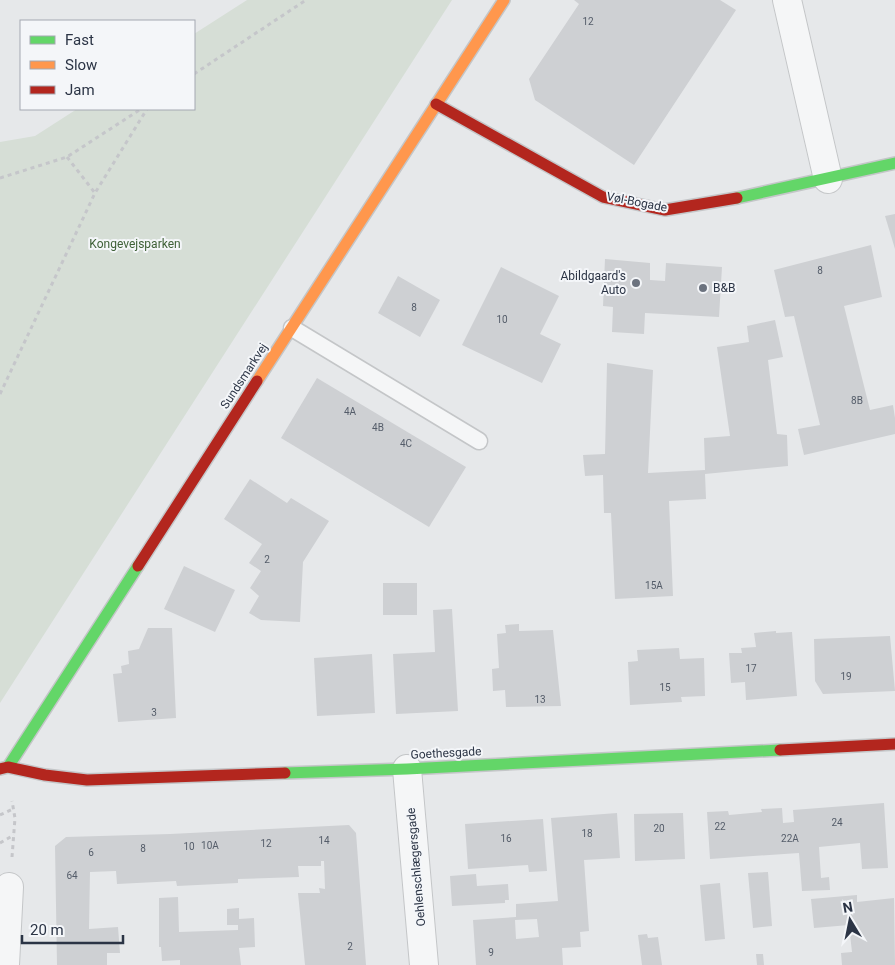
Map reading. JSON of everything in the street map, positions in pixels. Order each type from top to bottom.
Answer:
[{"type":"street","name":"Sundsmarkvej","points":[[4,768],[504,0]]},
{"type":"street","points":[[787,0],[828,179]]},
{"type":"street","name":"Vøl-Bogade","points":[[436,104],[603,197],[665,210],[734,200],[895,163]]},
{"type":"street","name":"Goethesgade","points":[[4,768],[87,780],[407,769],[895,744]]},
{"type":"street","name":"Oehlenschlægersgade","points":[[407,769],[424,965]]},
{"type":"street","points":[[6,965],[9,887]]},
{"type":"lane","points":[[292,328],[479,440]]},
{"type":"path","points":[[195,73],[306,0]]},
{"type":"path","points":[[0,178],[67,157],[139,110]]},
{"type":"path","points":[[0,394],[95,193],[146,110]]},
{"type":"path","points":[[67,157],[95,193]]},
{"type":"path","points":[[4,768],[15,818],[9,887]]},
{"type":"path","points":[[0,815],[13,809]]},
{"type":"path","points":[[0,843],[14,835]]},
{"type":"green space","name":"Kongevejsparken","points":[[247,0],[452,0],[0,703],[0,142],[35,136],[75,110],[195,110],[195,33]]},
{"type":"building","points":[[574,0],[720,0],[736,10],[634,165],[535,100],[529,79],[579,4]]},
{"type":"building","points":[[895,214],[895,249],[885,216]]},
{"type":"building","points":[[871,245],[882,297],[844,306],[870,410],[893,405],[895,434],[804,455],[798,429],[820,425],[794,316],[785,317],[774,270]]},
{"type":"building","points":[[605,259],[650,263],[650,280],[665,281],[666,263],[722,267],[719,317],[645,313],[644,334],[612,332],[613,307],[603,306]]},
{"type":"building","points":[[501,267],[559,296],[540,334],[561,344],[542,383],[462,345]]},
{"type":"building","points":[[398,276],[440,300],[420,337],[378,313]]},
{"type":"building","points":[[775,320],[783,357],[768,360],[777,434],[787,435],[788,466],[705,474],[706,499],[669,501],[673,596],[615,599],[611,513],[604,513],[603,475],[585,476],[583,455],[605,454],[607,363],[653,370],[648,473],[705,470],[704,438],[730,436],[717,347],[749,342],[747,326]]},
{"type":"building","points":[[317,378],[466,467],[429,527],[281,438]]},
{"type":"building","points":[[250,479],[287,503],[291,498],[329,521],[303,562],[300,622],[261,620],[249,613],[259,596],[250,588],[261,571],[249,563],[262,544],[224,519]]},
{"type":"building","points":[[184,566],[235,590],[215,632],[164,609]]},
{"type":"building","points":[[383,583],[417,583],[417,615],[383,615]]},
{"type":"building","points":[[452,609],[458,711],[396,714],[393,654],[435,652],[433,610]]},
{"type":"building","points":[[519,624],[519,631],[553,630],[561,706],[506,707],[505,690],[493,691],[492,669],[499,668],[497,634],[506,633],[505,625]]},
{"type":"building","points":[[148,628],[172,628],[176,718],[118,722],[113,674],[122,673],[121,666],[129,664],[128,651],[139,649]]},
{"type":"building","points":[[776,631],[776,633],[792,632],[797,696],[746,700],[745,682],[731,683],[729,653],[742,653],[741,648],[756,647],[754,633]]},
{"type":"building","points":[[890,636],[895,691],[823,694],[815,681],[814,639]]},
{"type":"building","points":[[679,648],[680,659],[704,658],[705,696],[681,697],[682,702],[630,705],[628,662],[638,661],[637,650]]},
{"type":"building","points":[[372,654],[375,713],[317,716],[314,658]]},
{"type":"building","points":[[884,803],[888,868],[862,869],[860,843],[819,847],[821,878],[829,877],[830,890],[802,891],[799,853],[710,859],[707,812],[728,811],[729,815],[762,812],[761,809],[782,808],[783,823],[794,822],[793,810]]},
{"type":"building","points":[[617,813],[620,858],[584,860],[589,931],[580,932],[581,947],[562,948],[563,965],[476,965],[473,920],[516,917],[516,904],[558,901],[551,818]],"holes":[[[537,919],[539,937],[516,939],[515,920]]]},
{"type":"building","points":[[683,813],[685,859],[635,861],[634,814]]},
{"type":"building","points":[[543,819],[547,871],[529,872],[528,865],[468,869],[465,824]]},
{"type":"building","points":[[349,825],[356,833],[366,965],[305,965],[298,893],[320,893],[319,888],[325,889],[324,861],[321,861],[321,866],[298,866],[299,877],[238,879],[238,883],[177,886],[176,881],[117,884],[116,871],[90,872],[89,929],[118,927],[120,953],[107,953],[107,965],[57,965],[55,846],[66,837]]},
{"type":"building","points":[[768,872],[772,926],[753,928],[748,873]]},
{"type":"building","points":[[476,874],[477,886],[508,884],[509,900],[505,900],[505,903],[452,906],[450,876]]},
{"type":"building","points":[[720,883],[725,939],[705,941],[700,885]]},
{"type":"building","points":[[857,895],[857,902],[894,898],[895,965],[842,965],[841,953],[852,952],[849,925],[814,928],[811,899]]},
{"type":"building","points":[[178,897],[179,932],[238,930],[238,925],[227,925],[227,909],[239,908],[239,919],[254,918],[255,947],[239,948],[241,965],[180,965],[180,960],[162,961],[161,947],[159,947],[159,898]]},
{"type":"building","points":[[647,934],[648,938],[658,937],[662,965],[642,965],[638,935]]},
{"type":"building","points":[[756,954],[763,954],[764,965],[757,965]]},
{"type":"traffic: fast","points":[[737,198],[895,163]]},
{"type":"traffic: fast","points":[[8,767],[138,566]]},
{"type":"traffic: fast","points":[[285,773],[407,769],[780,750]]},
{"type":"traffic: slow","points":[[257,381],[504,0]]},
{"type":"traffic: jam","points":[[436,104],[603,197],[665,210],[737,198]]},
{"type":"traffic: jam","points":[[138,566],[257,381]]},
{"type":"traffic: jam","points":[[780,750],[895,744]]},
{"type":"traffic: jam","points":[[0,769],[8,767],[45,775],[87,780],[285,773]]},
{"type":"place","name":"Abildgaard's Auto","points":[[636,283]]},
{"type":"place","name":"B&B","points":[[703,288]]}]
